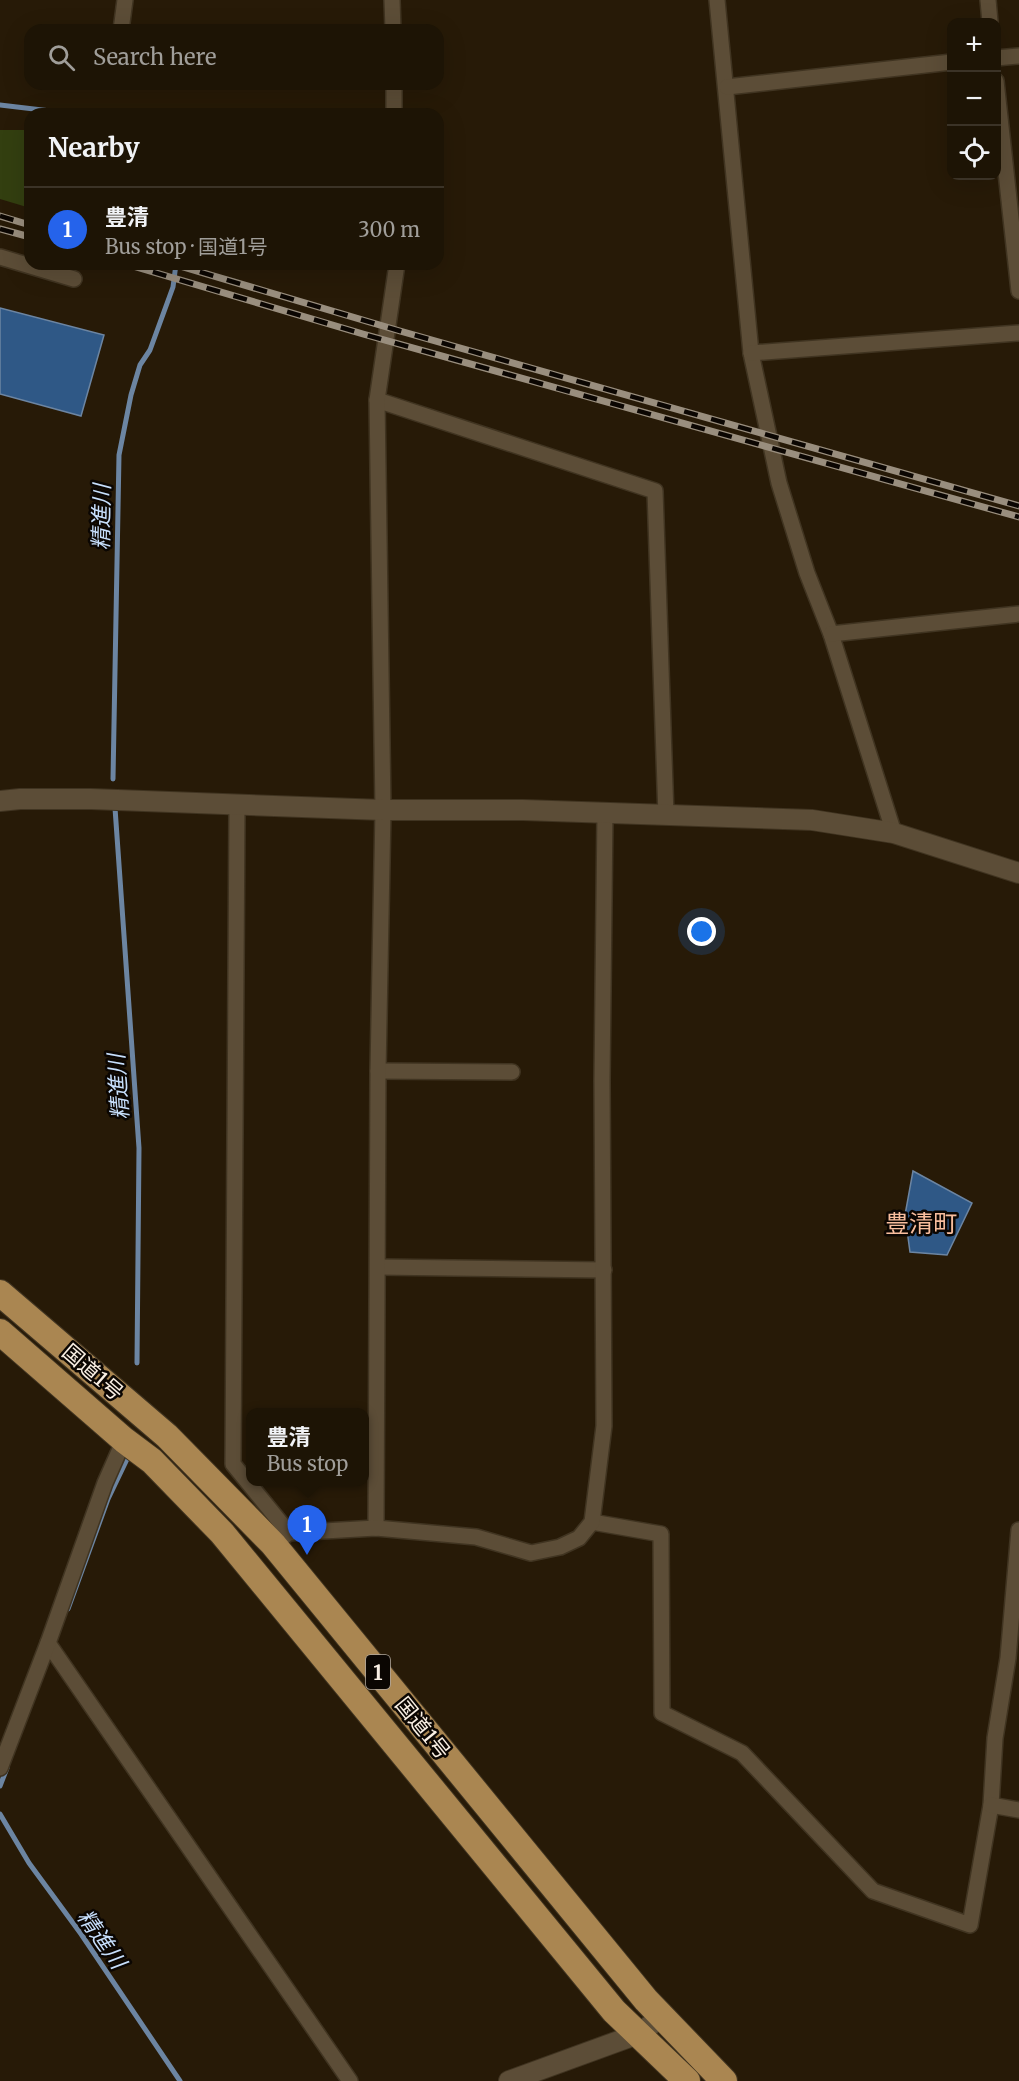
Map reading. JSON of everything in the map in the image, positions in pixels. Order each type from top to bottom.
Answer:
[{"type":"highway","name":"国道1号","points":[[0,1293],[167,1436],[281,1538],[646,2000],[724,2081]]},
{"type":"highway","name":"国道1号","points":[[0,1332],[124,1440],[152,1461],[222,1533],[614,2011],[687,2081]]},
{"type":"street","points":[[122,24],[125,0]]},
{"type":"street","points":[[392,0],[393,24]]},
{"type":"street","points":[[717,0],[751,352],[779,483],[807,573],[831,634],[894,833]]},
{"type":"street","points":[[988,0],[990,18]]},
{"type":"street","points":[[1001,58],[1019,56]]},
{"type":"street","points":[[727,87],[947,62]]},
{"type":"street","points":[[394,90],[394,108]]},
{"type":"street","points":[[1001,126],[1019,291]]},
{"type":"street","points":[[0,257],[24,264]]},
{"type":"street","points":[[44,270],[74,279]]},
{"type":"street","points":[[376,1528],[378,1071],[383,810],[378,400],[396,270]]},
{"type":"street","points":[[751,352],[1019,333]]},
{"type":"street","points":[[378,400],[655,491],[666,816]]},
{"type":"street","points":[[831,634],[1019,614]]},
{"type":"street","points":[[0,801],[91,799],[237,806],[383,810],[523,810],[812,820],[894,833],[1019,873]]},
{"type":"street","points":[[237,806],[233,1464],[246,1484]]},
{"type":"street","points":[[247,1486],[281,1538],[376,1528],[476,1537],[531,1553],[560,1547],[579,1538],[592,1522],[604,1426],[602,1081],[605,812]]},
{"type":"street","points":[[378,1071],[512,1072]]},
{"type":"street","points":[[378,1267],[604,1270]]},
{"type":"street","points":[[0,1768],[48,1643],[105,1483],[124,1440]]},
{"type":"street","points":[[592,1522],[661,1534],[662,1713],[742,1753],[873,1891],[970,1925],[991,1805],[994,1738],[1008,1658],[1019,1530]]},
{"type":"street","points":[[48,1643],[350,2081]]},
{"type":"street","points":[[991,1805],[1019,1810]]},
{"type":"street","points":[[509,2081],[638,2034],[662,2017]]},
{"type":"green space","points":[[0,130],[24,130],[24,206],[0,199]]},
{"type":"water","points":[[0,308],[104,335],[81,416],[0,394]]},
{"type":"water","points":[[913,1171],[972,1203],[947,1255],[910,1252],[905,1215]]},
{"type":"waterway","name":"精進川","points":[[0,105],[25,108]]},
{"type":"waterway","name":"精進川","points":[[113,779],[119,455],[131,395],[140,365],[150,350],[173,287],[175,270]]},
{"type":"waterway","name":"精進川","points":[[115,808],[139,1148],[137,1363]]},
{"type":"waterway","name":"精進川","points":[[68,1609],[108,1499],[130,1453]]},
{"type":"waterway","name":"精進川","points":[[0,1786],[7,1768]]},
{"type":"waterway","name":"精進川","points":[[0,1814],[29,1863],[81,1934],[180,2081]]},
{"type":"railway","points":[[0,216],[24,223]]},
{"type":"railway","points":[[0,229],[24,235]]},
{"type":"railway","points":[[146,270],[363,334],[1019,517]]},
{"type":"railway","points":[[193,270],[400,331],[1019,506]]},
{"type":"place","name":"豊清","points":[[307,1555]]},
{"type":"district","name":"豊清町","points":[[921,1223]]}]
